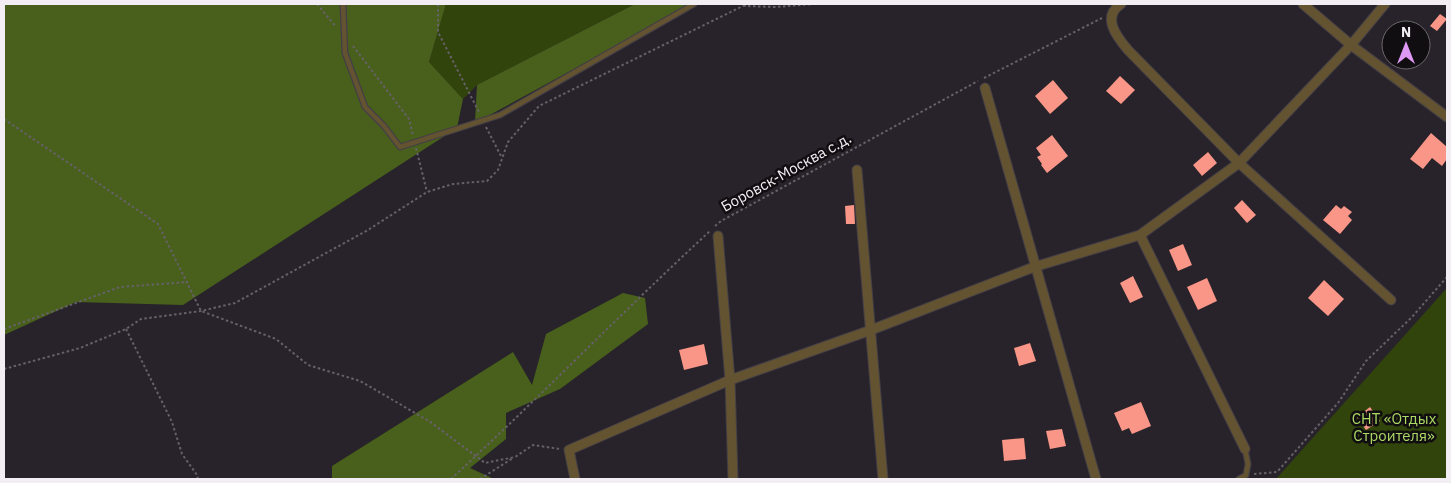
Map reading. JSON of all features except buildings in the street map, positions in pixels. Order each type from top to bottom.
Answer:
[{"type":"street","points":[[1121,4],[1116,7],[1112,16],[1113,32],[1128,50],[1239,163],[1391,300]]},
{"type":"street","points":[[1303,4],[1351,45],[1447,117]]},
{"type":"street","points":[[575,479],[570,450],[730,380],[871,330],[1034,268],[1140,235],[1239,163],[1351,45],[1385,4]]},
{"type":"street","points":[[985,88],[1034,268],[1096,479]]},
{"type":"street","points":[[856,170],[883,479]]},
{"type":"street","points":[[1140,235],[1246,449]]},
{"type":"street","points":[[718,236],[730,380],[733,479]]},
{"type":"lane","points":[[343,4],[345,53],[365,107],[384,126],[400,147],[500,116],[694,4]]},
{"type":"lane","points":[[1239,479],[1246,475],[1248,464],[1246,449]]},
{"type":"path","points":[[316,4],[344,35],[409,119],[427,192]]},
{"type":"path","points":[[438,4],[438,32],[502,158]]},
{"type":"path","points":[[4,369],[80,348],[126,329],[141,318],[201,311],[235,303],[368,230],[427,192],[453,184],[486,181],[498,170],[508,142],[539,106],[746,4],[775,7],[814,4]]},
{"type":"path","name":"Боровск-Москва с.д.","points":[[451,479],[520,416],[624,310],[721,221],[932,105],[1063,36],[1112,16]]},
{"type":"path","points":[[4,119],[158,224],[201,311],[276,339],[308,366],[360,382],[429,420],[485,463],[514,457]]},
{"type":"path","points":[[1246,475],[1276,472],[1338,403],[1366,362],[1412,317],[1447,277]]},
{"type":"path","points":[[4,329],[120,287],[188,282]]},
{"type":"path","points":[[126,329],[172,422],[182,454],[198,479]]},
{"type":"path","points":[[480,479],[533,445],[570,450]]},
{"type":"green space","points":[[4,4],[446,4],[429,62],[463,99],[457,128],[183,305],[76,302],[4,335]]},
{"type":"green space","points":[[446,4],[635,4],[477,85],[463,99],[429,62]]},
{"type":"green space","points":[[635,4],[693,4],[475,123],[477,85]]},
{"type":"green space","name":"СНТ «Отдых Строителя»","points":[[1447,288],[1447,479],[1276,479]]},
{"type":"green space","points":[[623,293],[645,298],[648,324],[560,389],[506,413],[506,439],[470,468],[494,479],[332,479],[332,466],[513,352],[532,385],[546,334]]}]
